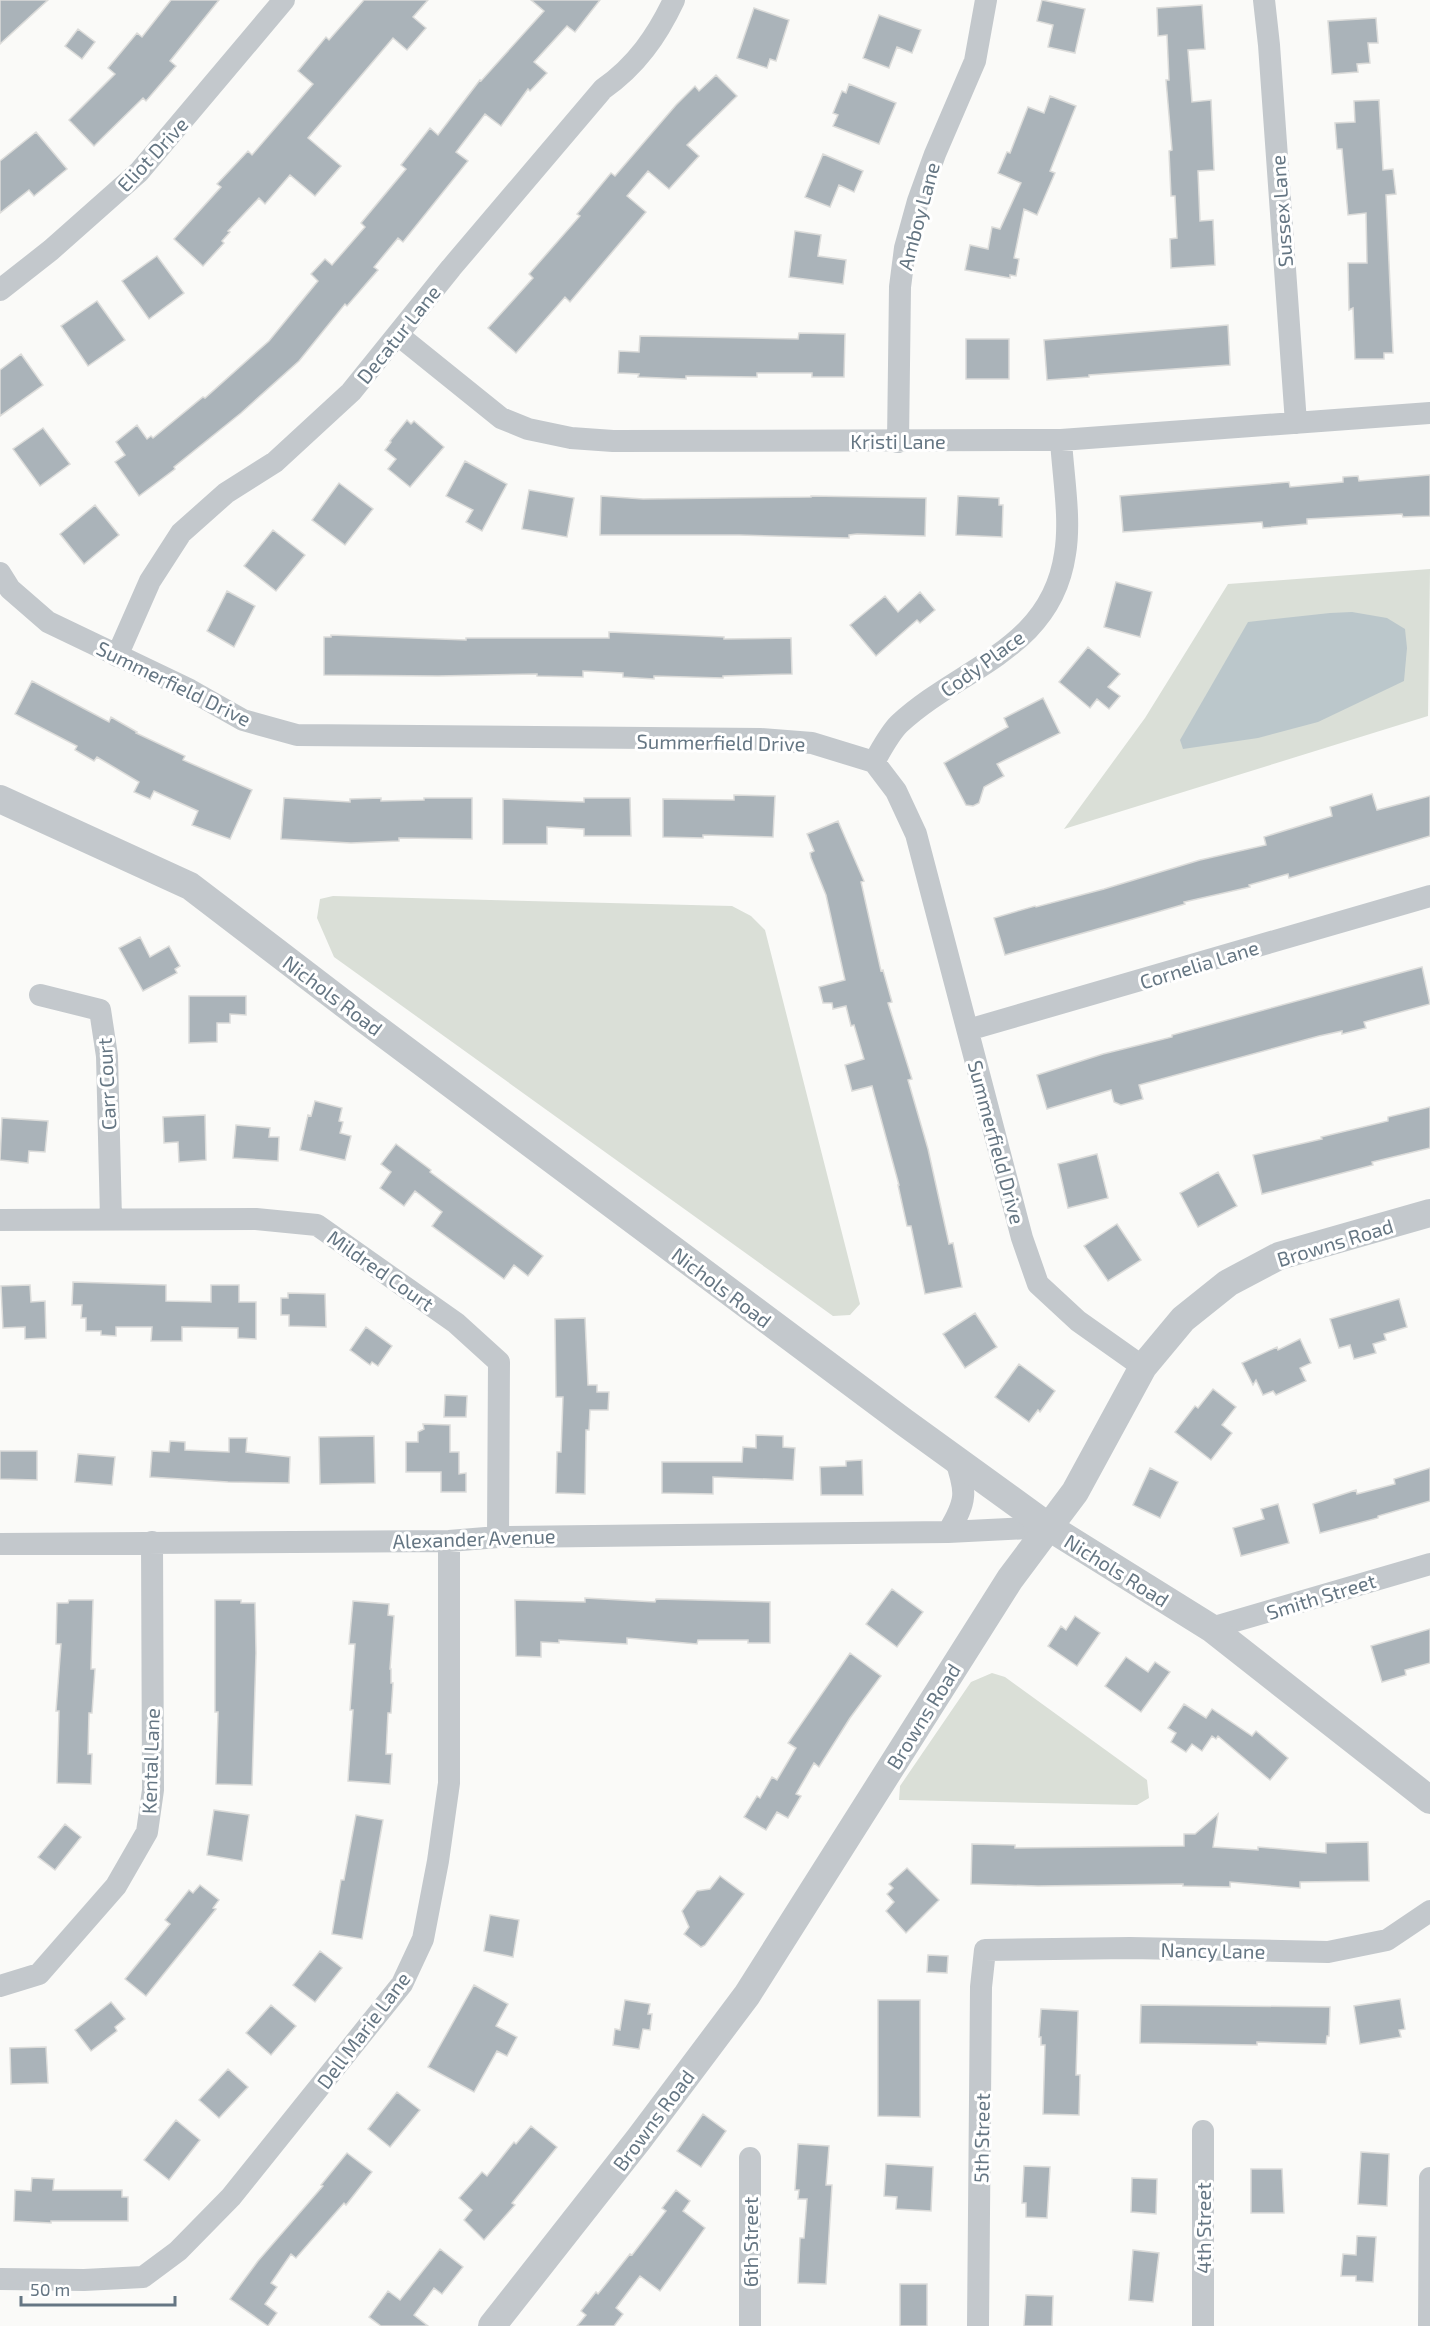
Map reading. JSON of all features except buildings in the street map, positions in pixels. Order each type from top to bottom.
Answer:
[{"type":"street","name":"Eliot Drive","points":[[0,290],[51,250],[139,172],[285,0]]},
{"type":"street","name":"Decatur Lane","points":[[117,656],[150,581],[180,533],[225,493],[275,462],[351,392],[451,268],[603,89],[639,58],[664,21],[674,0]]},
{"type":"street","name":"Amboy Lane","points":[[898,442],[900,287],[905,248],[918,201],[935,154],[975,61],[986,0]]},
{"type":"street","name":"Sussex Lane","points":[[1264,0],[1296,423]]},
{"type":"street","name":"Kristi Lane","points":[[398,335],[501,418],[528,429],[571,438],[613,441],[1060,440],[1430,413]]},
{"type":"street","name":"Cody Place","points":[[874,762],[897,726],[935,696],[982,667],[1023,637],[1043,614],[1059,584],[1066,553],[1060,440]]},
{"type":"street","name":"Summerfield Drive","points":[[0,573],[10,589],[48,622],[190,690],[243,720],[297,735],[760,739],[813,743],[874,762],[896,792],[916,834],[1022,1238],[1038,1284],[1078,1321],[1143,1367]]},
{"type":"street","name":"Nichols Road","points":[[0,799],[190,886],[364,1019],[1049,1527],[1211,1628],[1430,1800]]},
{"type":"street","name":"Cornelia Lane","points":[[968,1030],[1140,982],[1430,896]]},
{"type":"street","name":"Carr Court","points":[[40,995],[99,1010],[107,1056],[111,1219]]},
{"type":"street","name":"Browns Road","points":[[492,2326],[639,2139],[747,1995],[1010,1579],[1075,1491],[1143,1367],[1183,1319],[1228,1283],[1279,1256],[1430,1213]]},
{"type":"street","name":"Mildred Court","points":[[0,1220],[256,1219],[317,1225],[456,1323],[499,1362],[498,1537]]},
{"type":"street","points":[[948,1532],[960,1512],[964,1489],[955,1458]]},
{"type":"street","name":"Alexander Avenue","points":[[0,1544],[449,1541],[498,1537],[948,1532],[1049,1527]]},
{"type":"street","name":"Dell Marie Lane","points":[[0,2279],[84,2280],[142,2277],[169,2258],[231,2197],[402,1984],[423,1939],[438,1861],[449,1783],[449,1541]]},
{"type":"street","name":"Kental Lane","points":[[0,1986],[39,1974],[117,1886],[147,1833],[153,1790],[152,1542]]},
{"type":"street","name":"Smith Street","points":[[1211,1628],[1430,1564]]},
{"type":"street","name":"Nancy Lane","points":[[985,1950],[1130,1948],[1328,1952],[1387,1940],[1430,1911]]},
{"type":"street","name":"5th Street","points":[[978,2326],[982,2094],[981,1998],[985,1950]]},
{"type":"street","name":"4th Street","points":[[1203,2131],[1203,2326]]},
{"type":"street","name":"6th Street","points":[[750,2158],[750,2326]]},
{"type":"street","points":[[1429,2326],[1430,2178]]},
{"type":"shaded area","points":[[1430,569],[1428,716],[1064,829],[1145,718],[1228,584]]},
{"type":"shaded area","points":[[1352,612],[1387,618],[1405,629],[1407,648],[1404,681],[1318,722],[1258,738],[1183,749],[1180,740],[1248,622]]},
{"type":"shaded area","points":[[333,896],[732,906],[751,916],[765,930],[860,1304],[850,1315],[833,1316],[334,957],[317,918],[320,899]]},
{"type":"shaded area","points":[[992,1673],[1005,1677],[1147,1780],[1149,1798],[1137,1805],[899,1800],[900,1786],[971,1682]]}]
